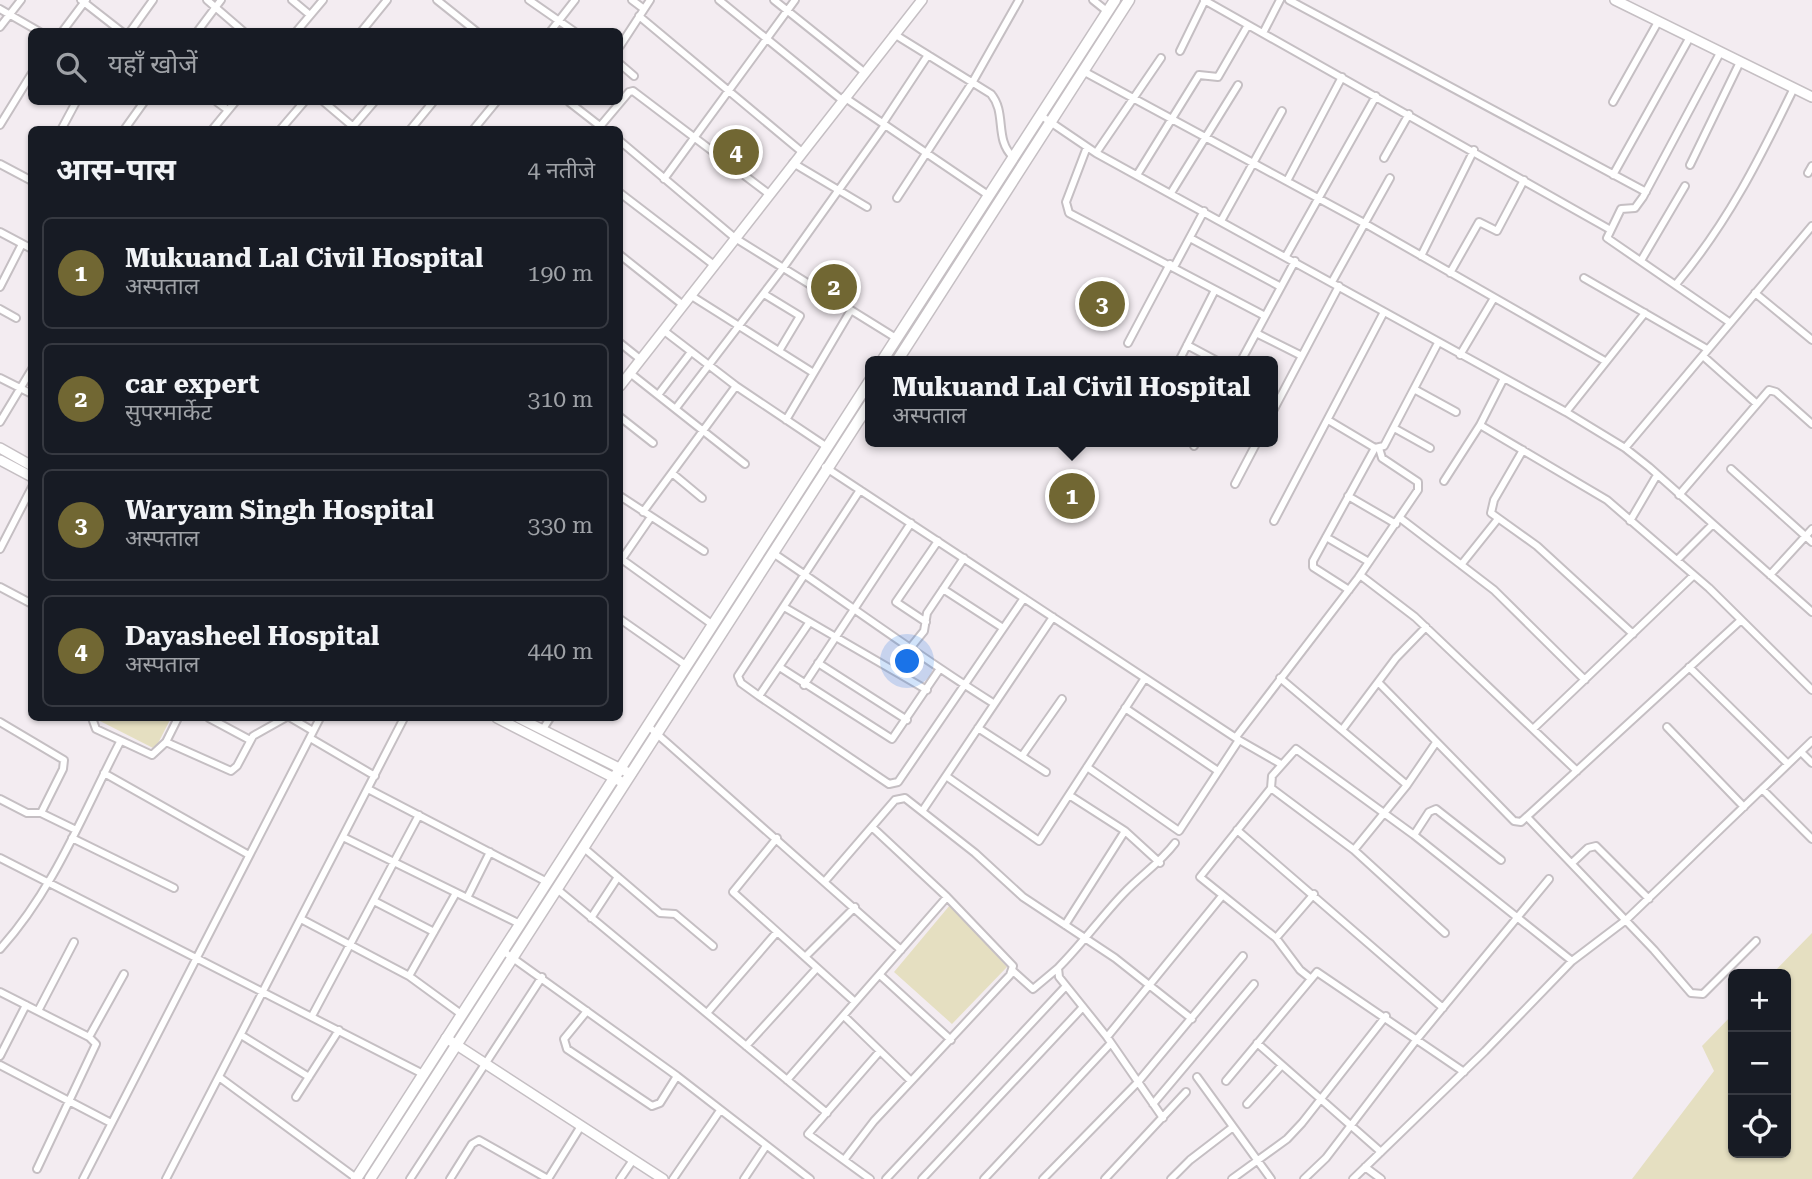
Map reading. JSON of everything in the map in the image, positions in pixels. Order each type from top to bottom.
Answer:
[{"type":"main road","points":[[885,356],[1115,0]]},
{"type":"main road","points":[[900,356],[1129,0]]},
{"type":"main road","points":[[370,1179],[584,848],[648,726],[865,388]]},
{"type":"main road","points":[[356,1179],[547,882],[623,776],[657,734],[865,410]]},
{"type":"street","points":[[0,27],[21,0]]},
{"type":"street","points":[[133,28],[153,0]]},
{"type":"street","points":[[208,0],[219,3],[241,28]]},
{"type":"street","points":[[292,0],[310,15]]},
{"type":"street","points":[[299,28],[323,0]]},
{"type":"street","points":[[364,28],[387,0]]},
{"type":"street","points":[[529,0],[570,28]]},
{"type":"street","points":[[553,28],[575,0]]},
{"type":"street","points":[[632,0],[644,9]]},
{"type":"street","points":[[623,41],[650,0]]},
{"type":"street","points":[[719,0],[844,98],[988,195]]},
{"type":"street","points":[[774,0],[864,72]]},
{"type":"street","points":[[664,179],[795,0]]},
{"type":"street","points":[[623,382],[922,0]]},
{"type":"street","points":[[897,198],[972,83],[1019,0]]},
{"type":"street","points":[[1093,0],[1108,12]]},
{"type":"street","points":[[1180,51],[1205,0],[1474,150],[1609,229]]},
{"type":"street","points":[[1263,33],[1280,0]]},
{"type":"street","points":[[1289,0],[1646,192]]},
{"type":"street","points":[[1615,0],[1812,97]]},
{"type":"street","points":[[65,28],[84,1],[117,28]]},
{"type":"street","points":[[442,1],[472,28]]},
{"type":"street","points":[[200,28],[219,3]]},
{"type":"street","points":[[0,9],[34,28]]},
{"type":"street","points":[[639,16],[802,152]]},
{"type":"street","points":[[1614,102],[1658,22]]},
{"type":"street","points":[[1137,176],[1174,120],[1199,75],[1218,77],[1248,25]]},
{"type":"street","points":[[894,34],[995,99],[1002,143],[1013,157]]},
{"type":"street","points":[[1613,176],[1690,37]]},
{"type":"street","points":[[1720,53],[1646,192],[1635,208],[1621,209],[1609,229],[1608,240],[1642,259],[1729,322]]},
{"type":"street","points":[[676,408],[783,268],[884,124],[928,55]]},
{"type":"street","points":[[1096,153],[1160,58]]},
{"type":"street","points":[[1690,165],[1740,62]]},
{"type":"street","points":[[623,67],[634,76]]},
{"type":"street","points":[[1083,71],[1319,198],[1605,361]]},
{"type":"street","points":[[1287,181],[1342,77]]},
{"type":"street","points":[[0,125],[28,80]]},
{"type":"street","points":[[1171,194],[1238,85]]},
{"type":"street","points":[[1677,283],[1722,226],[1741,195],[1794,88]]},
{"type":"street","points":[[623,100],[633,91],[769,194]]},
{"type":"street","points":[[1286,256],[1376,96]]},
{"type":"street","points":[[63,126],[74,105]]},
{"type":"street","points":[[127,126],[142,105]]},
{"type":"street","points":[[221,105],[228,110]]},
{"type":"street","points":[[215,126],[233,105]]},
{"type":"street","points":[[283,126],[301,105]]},
{"type":"street","points":[[327,105],[351,126]]},
{"type":"street","points":[[355,126],[372,105]]},
{"type":"street","points":[[413,126],[431,105]]},
{"type":"street","points":[[478,126],[494,105]]},
{"type":"street","points":[[573,105],[599,126]]},
{"type":"street","points":[[603,126],[619,105]]},
{"type":"street","points":[[1221,221],[1282,111]]},
{"type":"street","points":[[1384,158],[1409,114]]},
{"type":"street","points":[[1040,116],[1087,148],[1566,412],[1625,448],[1812,612]]},
{"type":"street","points":[[623,145],[735,238],[897,338]]},
{"type":"street","points":[[1087,148],[1065,209],[1265,316]]},
{"type":"street","points":[[1421,256],[1474,150]]},
{"type":"street","points":[[793,163],[867,207]]},
{"type":"street","points":[[0,164],[28,179]]},
{"type":"street","points":[[1332,282],[1390,178]]},
{"type":"street","points":[[1450,273],[1479,222],[1497,231],[1524,180]]},
{"type":"street","points":[[1642,259],[1685,186]]},
{"type":"street","points":[[623,195],[714,265]]},
{"type":"street","points":[[1128,343],[1204,211]]},
{"type":"street","points":[[1625,448],[1812,226]]},
{"type":"street","points":[[0,232],[28,246]]},
{"type":"street","points":[[1805,234],[1812,239]]},
{"type":"street","points":[[1190,237],[1281,287]]},
{"type":"street","points":[[0,287],[22,244]]},
{"type":"street","points":[[623,257],[683,304]]},
{"type":"street","points":[[1244,356],[1295,261]]},
{"type":"street","points":[[1584,278],[1707,349]]},
{"type":"street","points":[[1278,402],[1339,286]]},
{"type":"street","points":[[1182,356],[1215,290]]},
{"type":"street","points":[[1755,293],[1812,340]]},
{"type":"street","points":[[764,294],[800,316],[779,351]]},
{"type":"street","points":[[690,295],[813,372]]},
{"type":"street","points":[[1460,355],[1494,298]]},
{"type":"street","points":[[0,309],[16,318]]},
{"type":"street","points":[[786,420],[851,310]]},
{"type":"street","points":[[1274,521],[1384,312]]},
{"type":"street","points":[[1566,412],[1645,313]]},
{"type":"street","points":[[663,330],[736,386],[827,447]]},
{"type":"street","points":[[1256,333],[1302,356]]},
{"type":"street","points":[[1349,590],[1313,567],[1313,561],[1348,496],[1377,449],[1394,428],[1438,343]]},
{"type":"street","points":[[623,345],[640,359]]},
{"type":"street","points":[[1187,345],[1208,356]]},
{"type":"street","points":[[658,395],[691,352]]},
{"type":"street","points":[[1703,356],[1757,404]]},
{"type":"street","points":[[629,373],[704,429],[745,464]]},
{"type":"street","points":[[0,422],[28,375]]},
{"type":"street","points":[[0,378],[28,392]]},
{"type":"street","points":[[1444,481],[1480,425],[1504,378]]},
{"type":"street","points":[[643,512],[736,386]]},
{"type":"street","points":[[1414,389],[1456,412]]},
{"type":"street","points":[[1679,495],[1766,392],[1773,390],[1812,424]]},
{"type":"street","points":[[623,419],[653,443]]},
{"type":"street","points":[[1087,767],[1179,831],[1237,738],[1398,521],[1418,490],[1418,482],[1382,458],[1377,449],[1328,420]]},
{"type":"street","points":[[1480,425],[1607,500],[1694,575],[1812,690]]},
{"type":"street","points":[[1394,428],[1430,448]]},
{"type":"street","points":[[1235,484],[1254,447]]},
{"type":"street","points":[[0,448],[28,464]]},
{"type":"street","points":[[1523,450],[1491,506],[1492,513],[1497,520],[1537,546],[1633,634]]},
{"type":"street","points":[[0,460],[28,475]]},
{"type":"street","points":[[818,462],[1145,678],[1281,764]]},
{"type":"street","points":[[1731,469],[1812,542]]},
{"type":"street","points":[[672,473],[702,498]]},
{"type":"street","points":[[1630,521],[1657,475]]},
{"type":"street","points":[[860,489],[738,676],[741,683],[759,696],[889,784],[894,785],[1024,598]]},
{"type":"street","points":[[0,549],[28,496]]},
{"type":"street","points":[[1348,496],[1398,521],[1494,590],[1585,680]]},
{"type":"street","points":[[623,498],[704,551]]},
{"type":"street","points":[[623,556],[651,517]]},
{"type":"street","points":[[1461,565],[1497,520]]},
{"type":"street","points":[[804,685],[911,523]]},
{"type":"street","points":[[1677,561],[1713,524]]},
{"type":"street","points":[[1770,575],[1812,530]]},
{"type":"street","points":[[1326,537],[1369,562]]},
{"type":"street","points":[[926,622],[897,602],[938,541]]},
{"type":"street","points":[[773,554],[911,647],[939,670],[993,704]]},
{"type":"street","points":[[911,647],[924,631],[927,613],[964,558]]},
{"type":"street","points":[[623,560],[713,625]]},
{"type":"street","points":[[1360,575],[1426,627],[1577,771]]},
{"type":"street","points":[[1533,730],[1694,575]]},
{"type":"street","points":[[0,587],[28,602]]},
{"type":"street","points":[[943,589],[1003,628]]},
{"type":"street","points":[[784,607],[833,638],[927,690]]},
{"type":"street","points":[[923,810],[1053,617]]},
{"type":"street","points":[[1379,683],[1435,744],[1514,821],[1521,822],[1741,620]]},
{"type":"street","points":[[623,621],[688,666]]},
{"type":"street","points":[[759,696],[781,668],[809,623]]},
{"type":"street","points":[[1342,730],[1396,658],[1426,627]]},
{"type":"street","points":[[818,663],[907,720]]},
{"type":"street","points":[[1689,667],[1788,764]]},
{"type":"street","points":[[781,668],[887,738],[896,736],[939,670]]},
{"type":"street","points":[[946,776],[1039,841],[1145,678]]},
{"type":"street","points":[[1280,678],[1408,785]]},
{"type":"street","points":[[1022,756],[1062,699]]},
{"type":"street","points":[[1125,708],[1218,771]]},
{"type":"street","points":[[92,721],[92,726],[152,755],[166,742],[176,721]]},
{"type":"street","points":[[215,721],[250,740]]},
{"type":"street","points":[[166,742],[231,771],[237,766],[250,740],[280,721]]},
{"type":"street","points":[[295,721],[375,776]]},
{"type":"street","points":[[83,1179],[318,721]]},
{"type":"street","points":[[166,1179],[402,721]]},
{"type":"street","points":[[504,721],[623,776]]},
{"type":"street","points":[[526,721],[623,776]]},
{"type":"street","points":[[543,729],[548,721]]},
{"type":"street","points":[[0,722],[64,760],[63,769],[41,813]]},
{"type":"street","points":[[648,726],[901,950]]},
{"type":"street","points":[[1667,727],[1744,807]]},
{"type":"street","points":[[978,728],[1046,772]]},
{"type":"street","points":[[0,949],[28,914],[48,880],[120,741]]},
{"type":"street","points":[[1353,1179],[1464,1072],[1572,961],[1649,899],[1812,741]]},
{"type":"street","points":[[1354,850],[1408,785],[1435,744]]},
{"type":"street","points":[[1310,978],[1300,970],[1276,938],[1200,877],[1271,788],[1272,776],[1281,764],[1293,751],[1300,749],[1519,916],[1572,961]]},
{"type":"street","points":[[1801,752],[1812,763]]},
{"type":"street","points":[[104,773],[249,855]]},
{"type":"street","points":[[1271,788],[1354,850],[1445,933]]},
{"type":"street","points":[[368,789],[547,882]]},
{"type":"street","points":[[1762,789],[1812,839]]},
{"type":"street","points":[[1069,795],[1125,831],[1160,863]]},
{"type":"street","points":[[825,880],[898,799],[905,798],[923,810],[1023,897],[1087,939],[1192,1019]]},
{"type":"street","points":[[0,799],[27,813],[41,813],[76,830]]},
{"type":"street","points":[[1414,835],[1429,812],[1436,809],[1501,860]]},
{"type":"street","points":[[312,1016],[419,815]]},
{"type":"street","points":[[1527,817],[1626,920],[1683,985],[1696,995],[1703,994],[1756,942]]},
{"type":"street","points":[[872,827],[947,897],[1012,963],[1013,971],[1033,989],[1087,939],[1123,893],[1160,863],[1175,843]]},
{"type":"street","points":[[1237,830],[1443,1008]]},
{"type":"street","points":[[1065,925],[1125,831]]},
{"type":"street","points":[[343,837],[520,924]]},
{"type":"street","points":[[72,838],[174,888]]},
{"type":"street","points":[[777,838],[733,892],[855,1002]]},
{"type":"street","points":[[1572,863],[1588,848],[1596,846],[1649,899]]},
{"type":"street","points":[[584,848],[660,913],[676,914],[713,946]]},
{"type":"street","points":[[467,898],[490,852]]},
{"type":"street","points":[[0,858],[48,880],[434,1079]]},
{"type":"street","points":[[591,918],[618,877]]},
{"type":"street","points":[[1304,1179],[1351,1126],[1417,1039],[1549,879]]},
{"type":"street","points":[[557,889],[827,1113]]},
{"type":"street","points":[[409,976],[456,893]]},
{"type":"street","points":[[1276,938],[1314,894]]},
{"type":"street","points":[[984,1179],[1109,1040],[1149,985],[1222,896]]},
{"type":"street","points":[[787,1080],[947,897]]},
{"type":"street","points":[[374,901],[434,932]]},
{"type":"street","points":[[806,956],[855,907]]},
{"type":"street","points":[[301,919],[409,976],[461,1014]]},
{"type":"street","points":[[707,1013],[777,932]]},
{"type":"street","points":[[38,1012],[74,942]]},
{"type":"street","points":[[503,951],[677,1076],[719,1112],[810,1179]]},
{"type":"street","points":[[1043,1179],[1138,1082],[1243,956]]},
{"type":"street","points":[[746,1046],[817,968]]},
{"type":"street","points":[[1058,968],[1059,977],[1109,1040],[1163,1118]]},
{"type":"street","points":[[844,1160],[911,1081],[1013,971]]},
{"type":"street","points":[[1226,1081],[1317,972],[1386,1016],[1464,1072]]},
{"type":"street","points":[[89,1037],[124,974]]},
{"type":"street","points":[[880,975],[951,1040]]},
{"type":"street","points":[[410,1179],[542,977]]},
{"type":"street","points":[[1153,1104],[1254,984]]},
{"type":"street","points":[[886,1179],[1066,986]]},
{"type":"street","points":[[0,992],[89,1037],[96,1044],[37,1168]]},
{"type":"street","points":[[0,1056],[26,1005]]},
{"type":"street","points":[[922,1179],[1083,1007]]},
{"type":"street","points":[[587,1011],[564,1039],[567,1049],[652,1106],[660,1103],[677,1076]]},
{"type":"street","points":[[844,1016],[911,1081]]},
{"type":"street","points":[[1232,1179],[1287,1139],[1386,1016]]},
{"type":"street","points":[[296,1097],[339,1030]]},
{"type":"street","points":[[241,1035],[309,1077]]},
{"type":"street","points":[[446,1038],[663,1179]]},
{"type":"street","points":[[1257,1043],[1381,1152]]},
{"type":"street","points":[[870,1179],[808,1134],[880,1051]]},
{"type":"street","points":[[0,1065],[111,1124]]},
{"type":"street","points":[[1247,1104],[1282,1065]]},
{"type":"street","points":[[219,1077],[356,1179]]},
{"type":"street","points":[[1197,1077],[1271,1179]]},
{"type":"street","points":[[1105,1179],[1186,1092]]},
{"type":"street","points":[[673,1179],[719,1112]]},
{"type":"street","points":[[450,1179],[472,1144],[479,1140],[548,1179],[581,1126]]},
{"type":"street","points":[[1171,1179],[1190,1160],[1233,1127]]},
{"type":"street","points":[[744,1179],[766,1146]]},
{"type":"street","points":[[620,1179],[634,1160]]},
{"type":"street","points":[[1365,1167],[1381,1179]]},
{"type":"shaded area","points":[[100,721],[169,721],[155,749]]},
{"type":"shaded area","points":[[950,905],[1007,967],[952,1024],[894,972]]},
{"type":"shaded area","points":[[1812,933],[1812,1179],[1632,1179],[1714,1071],[1702,1046],[1728,1019],[1728,1158],[1791,1158],[1791,969],[1777,969]]},
{"type":"place","name":"Dayasheel Hospital","points":[[736,152]]},
{"type":"place","name":"car expert","points":[[834,287]]},
{"type":"place","name":"Waryam Singh Hospital","points":[[1102,304]]},
{"type":"place","name":"Mukuand Lal Civil Hospital","points":[[1072,496]]}]
